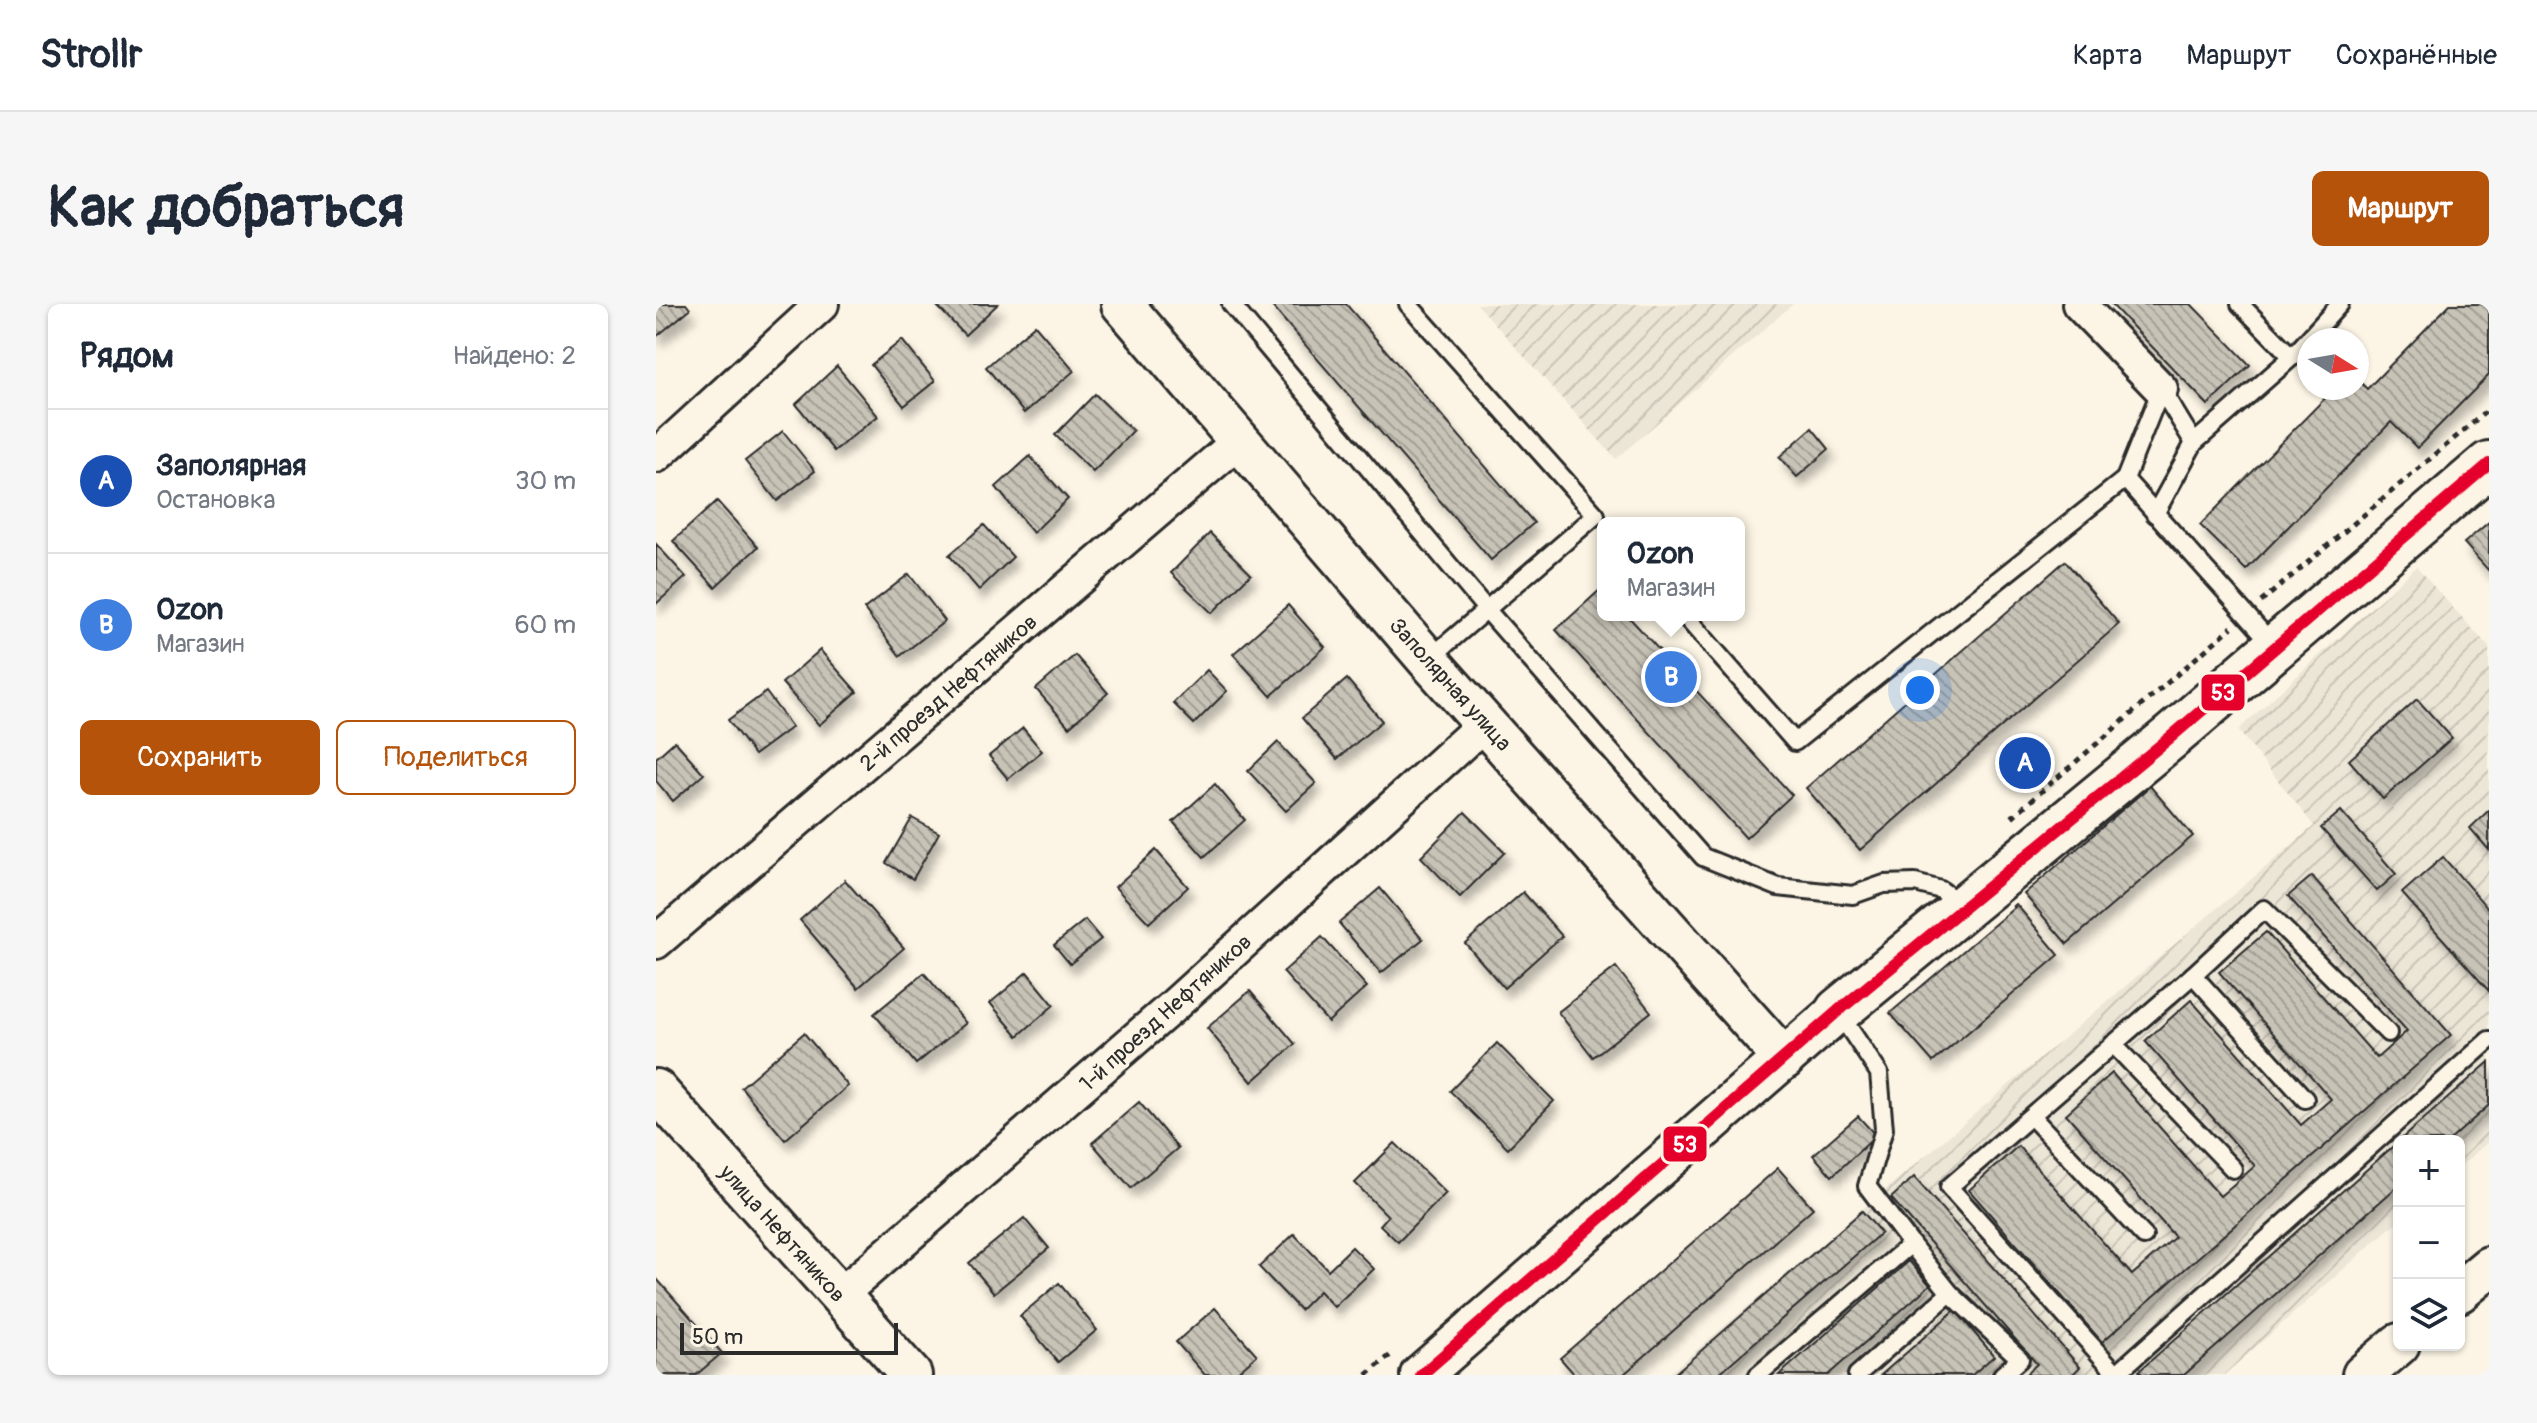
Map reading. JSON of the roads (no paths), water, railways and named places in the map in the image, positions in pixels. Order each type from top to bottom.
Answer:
[{"type":"main road","points":[[1838,1011],[2275,647],[2489,464]]},
{"type":"street","points":[[656,456],[822,304]]},
{"type":"street","name":"Заполярная улица","points":[[1122,304],[1428,660],[1784,1059]]},
{"type":"street","points":[[2079,304],[2161,389]]},
{"type":"street","name":"2-й проезд Нефтяников","points":[[656,942],[1239,441]]},
{"type":"street","name":"1-й проезд Нефтяников","points":[[839,1296],[1172,1007],[1485,723]]},
{"type":"street","points":[[1421,1375],[1838,1011]]},
{"type":"street","name":"улица Нефтяников","points":[[656,1090],[911,1375]]},
{"type":"street","points":[[2465,1287],[2489,1267]]},
{"type":"street","points":[[2363,1375],[2393,1349]]},
{"type":"lane","points":[[1231,304],[1486,609],[1703,857],[1778,887],[1853,895],[1884,884],[1915,883],[1941,890],[1965,907]]},
{"type":"lane","points":[[1408,304],[1598,517]]},
{"type":"lane","points":[[2240,304],[2292,357]]},
{"type":"lane","points":[[2155,514],[2194,443],[2292,357],[2340,304]]},
{"type":"lane","points":[[2161,389],[2194,443]]},
{"type":"lane","points":[[1689,621],[1795,742],[2125,479],[2161,389]]},
{"type":"lane","points":[[2125,479],[2275,647]]},
{"type":"lane","points":[[1428,660],[1486,609],[1597,521]]},
{"type":"lane","points":[[2388,1033],[2264,909],[2193,975],[1949,1187],[2117,1375],[2489,1040]]},
{"type":"lane","points":[[2193,975],[2305,1099]]},
{"type":"lane","points":[[1838,1011],[1879,1073],[1884,1129],[1867,1186],[1950,1293],[2020,1359],[2002,1375]]},
{"type":"lane","points":[[2113,1044],[2233,1169]]},
{"type":"lane","points":[[2032,1117],[2144,1236]]},
{"type":"lane","points":[[1758,1375],[1911,1244]]},
{"type":"lane","points":[[1857,1375],[1950,1293]]},
{"type":"place","name":"Ozon","points":[[1671,677]]},
{"type":"place","name":"Заполярная","points":[[2025,763]]}]
